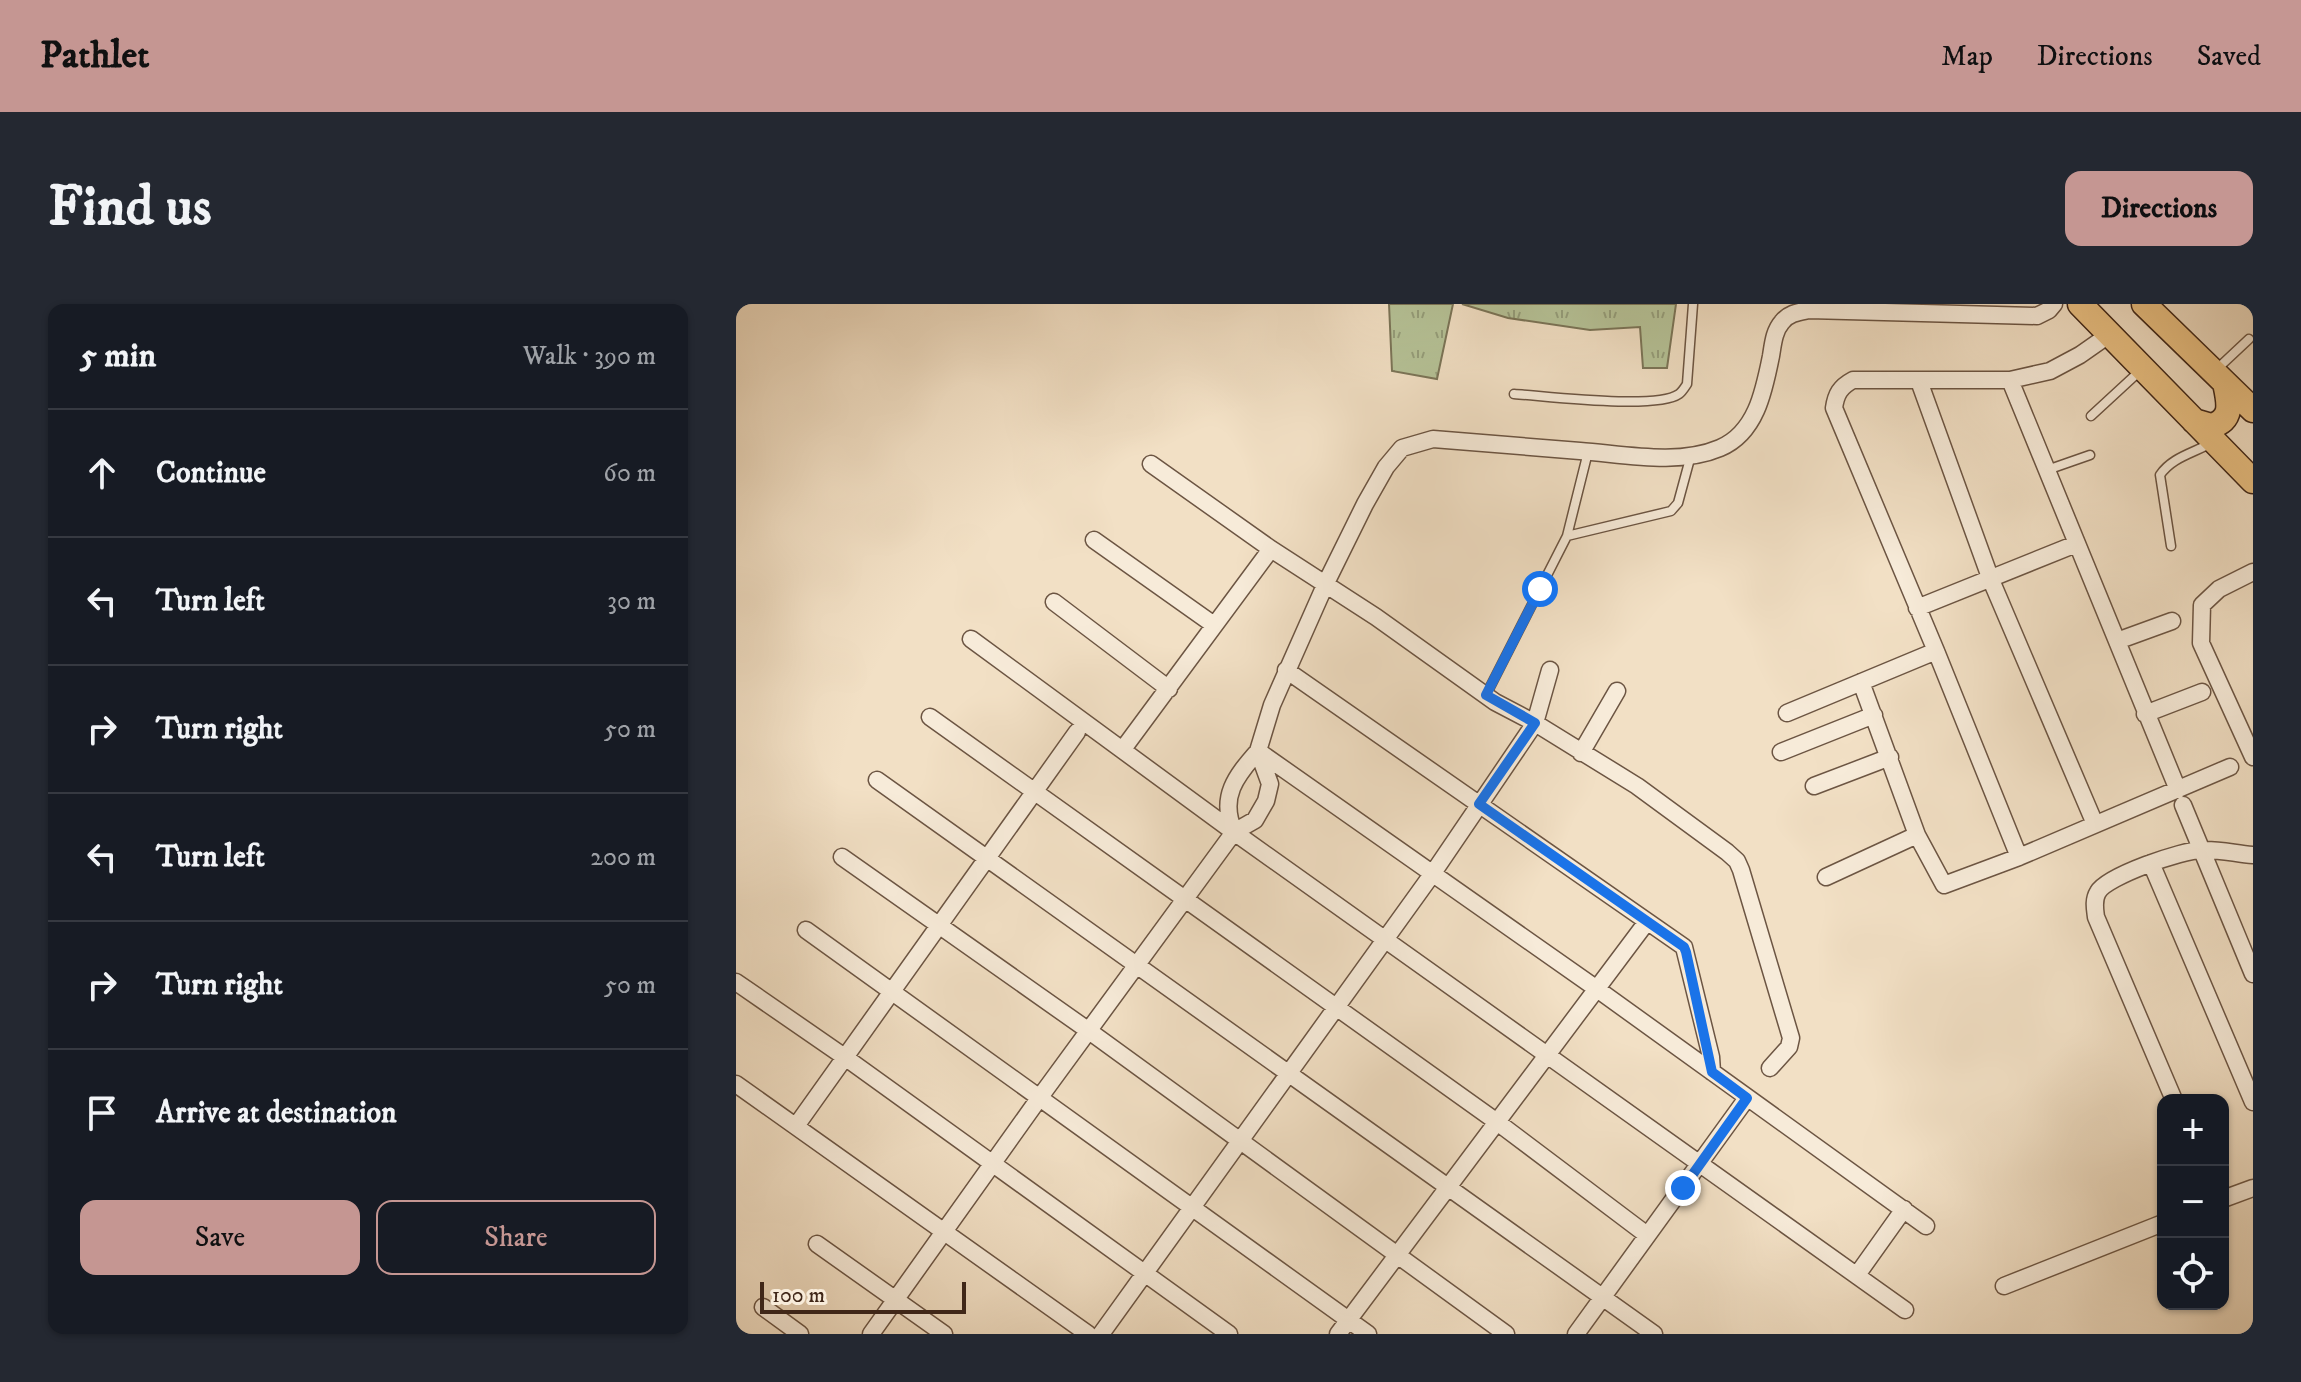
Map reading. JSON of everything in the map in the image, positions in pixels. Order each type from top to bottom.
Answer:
[{"type":"main road","points":[[2080,304],[2252,480]]},
{"type":"main road","points":[[2144,304],[2253,410]]},
{"type":"main road","points":[[2194,421],[2211,426],[2225,419],[2230,411],[2219,378]]},
{"type":"main road","points":[[2252,480],[2249,466],[2253,454]]},
{"type":"street","points":[[1234,832],[1227,816],[1233,784],[1258,751],[1286,670],[1326,583],[1386,467],[1402,448],[1433,439],[1643,456],[1691,455],[1719,449],[1740,436],[1750,423],[1764,391],[1775,334],[1783,321],[1794,313],[1809,310],[2037,316],[2054,304]]},
{"type":"street","points":[[2019,857],[1834,408],[1842,386],[1853,380],[2010,380],[2050,371],[2110,334]]},
{"type":"street","points":[[2010,380],[2253,974]]},
{"type":"street","points":[[1919,381],[1991,580],[2095,824]]},
{"type":"street","points":[[1151,464],[1486,695],[1637,786],[1737,861],[1791,1038],[1789,1047],[1770,1068]]},
{"type":"street","points":[[1094,540],[1214,625]]},
{"type":"street","points":[[1917,608],[2076,544]]},
{"type":"street","points":[[1123,749],[1271,549]]},
{"type":"street","points":[[2253,572],[2219,589],[2202,605],[2201,643],[2253,757]]},
{"type":"street","points":[[1054,602],[1169,689]]},
{"type":"street","points":[[2117,641],[2172,621]]},
{"type":"street","points":[[971,639],[1234,832],[1905,1310]]},
{"type":"street","points":[[1787,713],[1936,651]]},
{"type":"street","points":[[1286,670],[1684,947],[1712,1072]]},
{"type":"street","points":[[1101,1334],[1433,873],[1535,723],[1550,670]]},
{"type":"street","points":[[1861,682],[1917,835],[1944,885],[2095,824],[2180,798],[2230,767]]},
{"type":"street","points":[[1581,753],[1617,691]]},
{"type":"street","points":[[2145,714],[2202,692]]},
{"type":"street","points":[[1781,752],[1874,715]]},
{"type":"street","points":[[930,717],[1497,1122],[1647,1235]]},
{"type":"street","points":[[796,1126],[1077,732]]},
{"type":"street","points":[[871,1334],[1234,832],[1255,820],[1266,801],[1270,784],[1258,751]]},
{"type":"street","points":[[1258,751],[1597,989],[1926,1226]]},
{"type":"street","points":[[1814,786],[1890,757]]},
{"type":"street","points":[[877,780],[1654,1334]]},
{"type":"street","points":[[1826,877],[1917,835]]},
{"type":"street","points":[[2171,1094],[2096,917],[2095,902],[2104,884],[2180,853],[2202,850],[2253,855]]},
{"type":"street","points":[[842,857],[1089,1031],[1506,1334]]},
{"type":"street","points":[[2151,863],[2253,1102]]},
{"type":"street","points":[[1344,1327],[1646,923]]},
{"type":"street","points":[[806,930],[1192,1207],[1344,1327],[1368,1334]]},
{"type":"street","points":[[736,982],[1229,1334]]},
{"type":"street","points":[[736,1084],[1088,1334]]},
{"type":"street","points":[[1576,1334],[1747,1098]]},
{"type":"street","points":[[2229,1197],[2253,1188]]},
{"type":"street","points":[[1857,1275],[1904,1209]]},
{"type":"street","points":[[2004,1286],[2157,1225]]},
{"type":"street","points":[[817,1244],[944,1334]]},
{"type":"street","points":[[763,1307],[800,1334]]},
{"type":"lane","points":[[1514,394],[1629,403],[1681,394],[1687,384],[1693,304]]},
{"type":"lane","points":[[2219,378],[2249,339]]},
{"type":"lane","points":[[2091,416],[2142,368]]},
{"type":"lane","points":[[2171,546],[2160,475],[2172,460],[2193,454],[2214,442]]},
{"type":"lane","points":[[1486,695],[1567,536],[1589,451]]},
{"type":"lane","points":[[1567,536],[1671,511],[1678,503],[1691,455]]},
{"type":"lane","points":[[2047,470],[2090,455]]},
{"type":"green space","points":[[1389,304],[1453,304],[1437,379],[1392,371]]},
{"type":"green space","points":[[1462,304],[1676,304],[1667,368],[1643,368],[1640,327],[1590,330],[1508,318]]},
{"type":"route","points":[[1540,589],[1486,695],[1535,723],[1479,804],[1684,947],[1712,1072],[1747,1098],[1683,1188]]}]
